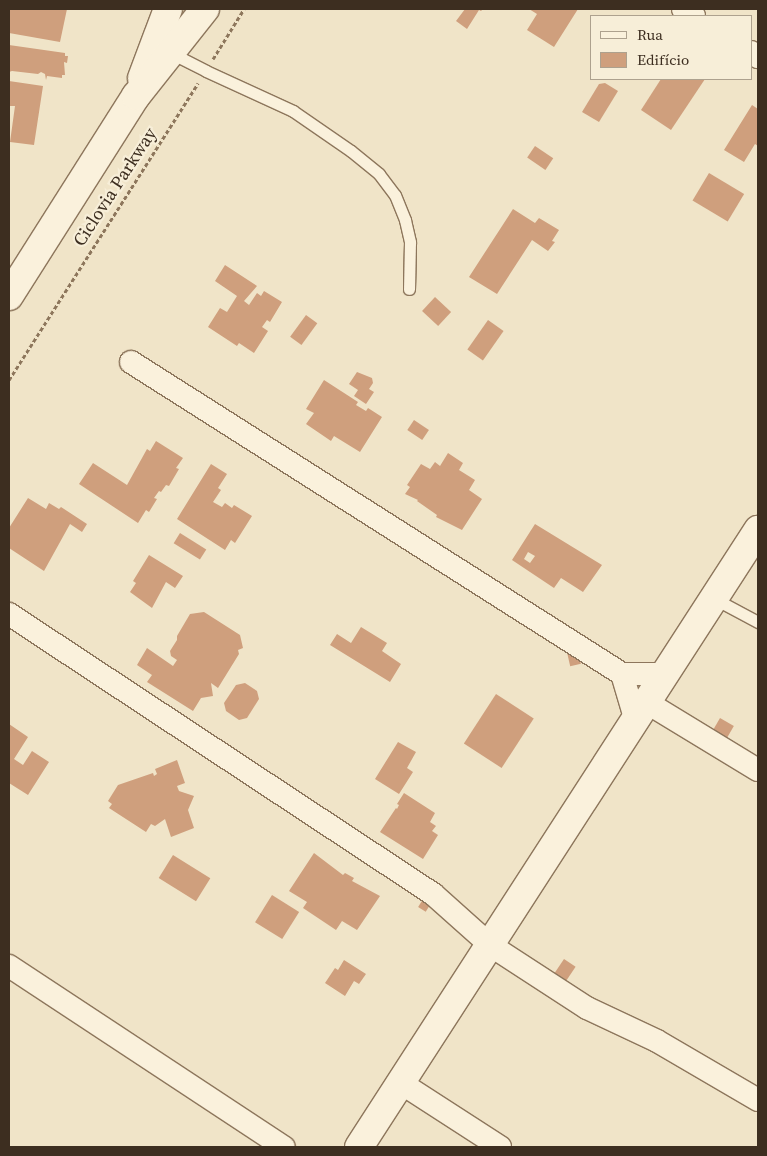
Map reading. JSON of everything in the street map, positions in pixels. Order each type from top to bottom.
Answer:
[{"type":"street","points":[[136,96],[168,9]]},
{"type":"street","points":[[9,296],[136,96],[205,9]]},
{"type":"street","points":[[131,362],[622,674],[641,710],[758,770]]},
{"type":"street","points":[[360,1147],[758,530]]},
{"type":"street","points":[[9,614],[433,894],[490,945],[587,1008],[657,1041],[758,1100]]},
{"type":"street","points":[[622,674],[664,674]]},
{"type":"street","points":[[9,966],[284,1147]]},
{"type":"street","points":[[401,1083],[500,1147]]},
{"type":"lane","points":[[171,53],[293,111],[351,151],[379,174],[395,195],[405,220],[410,242],[409,288]]},
{"type":"lane","points":[[713,598],[758,622]]},
{"type":"path","name":"Ciclovia Parkway","points":[[9,380],[244,9]]},
{"type":"building","points":[[9,9],[67,9],[60,42],[9,33]]},
{"type":"building","points":[[465,9],[483,9],[479,10],[467,29],[456,21]]},
{"type":"building","points":[[529,9],[578,9],[554,47],[527,30],[537,14]]},
{"type":"building","points":[[9,45],[65,53],[65,56],[68,56],[67,63],[64,62],[65,75],[62,75],[62,78],[47,76],[46,80],[45,74],[41,72],[38,74],[9,72]]},
{"type":"building","points":[[660,80],[704,80],[671,130],[641,110]]},
{"type":"building","points":[[9,81],[43,86],[34,145],[10,142],[15,106],[9,106]]},
{"type":"building","points":[[605,83],[618,91],[599,122],[582,112],[599,84]]},
{"type":"building","points":[[752,105],[758,109],[758,146],[755,144],[744,162],[724,150]]},
{"type":"building","points":[[535,146],[553,158],[545,170],[527,158]]},
{"type":"building","points":[[709,173],[744,194],[728,222],[693,200]]},
{"type":"building","points":[[513,209],[535,223],[539,218],[559,230],[552,241],[555,242],[548,251],[532,240],[497,294],[469,277]]},
{"type":"building","points":[[225,265],[257,286],[244,301],[249,305],[257,293],[261,296],[264,291],[282,302],[270,322],[267,320],[262,327],[268,331],[254,353],[239,343],[237,346],[208,327],[220,308],[227,312],[237,296],[215,281]]},
{"type":"building","points":[[435,297],[451,312],[438,326],[422,311]]},
{"type":"building","points":[[306,315],[317,323],[301,345],[290,337]]},
{"type":"building","points":[[488,320],[504,331],[483,360],[467,349]]},
{"type":"building","points":[[357,372],[372,378],[373,383],[369,389],[374,392],[366,404],[354,396],[358,390],[349,384]]},
{"type":"building","points":[[324,380],[358,402],[356,405],[366,411],[368,408],[382,417],[360,452],[334,436],[331,441],[306,424],[314,413],[306,409]]},
{"type":"building","points":[[414,420],[429,430],[422,440],[407,430]]},
{"type":"building","points":[[156,441],[183,458],[176,468],[179,469],[169,486],[166,485],[161,492],[159,491],[154,498],[157,499],[149,512],[146,510],[138,523],[79,484],[93,463],[127,485],[147,449],[150,451]]},
{"type":"building","points":[[448,453],[463,463],[459,470],[475,480],[469,490],[482,499],[462,530],[436,517],[437,515],[418,500],[405,494],[410,487],[407,485],[421,464],[430,469],[435,462],[440,466]]},
{"type":"building","points":[[211,464],[227,474],[218,488],[221,490],[213,502],[222,507],[225,503],[232,508],[234,505],[252,516],[235,543],[231,540],[225,550],[177,519]]},
{"type":"building","points":[[28,498],[46,509],[49,503],[59,509],[61,507],[87,524],[82,532],[70,524],[44,571],[9,548],[9,528]]},
{"type":"building","points":[[535,524],[602,565],[583,592],[561,578],[554,588],[512,560]],"holes":[[[528,552],[535,556],[530,563],[524,559]]]},
{"type":"building","points":[[180,533],[206,549],[200,560],[174,543]]},
{"type":"building","points":[[149,555],[183,576],[175,588],[166,582],[152,608],[130,592],[136,583],[133,581]]},
{"type":"building","points":[[204,612],[240,635],[243,648],[238,650],[239,654],[218,688],[211,683],[213,696],[201,698],[193,711],[147,682],[152,675],[137,665],[147,648],[173,666],[177,660],[171,656],[170,651],[177,640],[177,636],[190,614]]},
{"type":"building","points":[[361,627],[387,643],[382,651],[401,664],[390,682],[330,645],[337,634],[351,643]]},
{"type":"building","points":[[578,651],[581,664],[570,666],[567,653]]},
{"type":"building","points":[[245,683],[257,691],[259,699],[247,718],[239,720],[226,711],[224,703],[236,685]]},
{"type":"building","points":[[496,694],[534,719],[502,768],[464,743]]},
{"type":"building","points":[[720,718],[734,726],[725,741],[712,733]]},
{"type":"building","points":[[9,724],[28,737],[14,759],[23,765],[32,751],[49,762],[28,795],[9,783]]},
{"type":"building","points":[[398,742],[416,752],[407,768],[413,772],[399,794],[375,779]]},
{"type":"building","points":[[177,760],[185,783],[177,786],[179,791],[194,796],[188,810],[194,828],[171,837],[165,819],[155,826],[151,824],[146,832],[109,808],[112,804],[108,801],[118,785],[153,773],[154,776],[157,774],[155,769]]},
{"type":"building","points":[[404,793],[435,813],[430,822],[436,826],[432,831],[438,835],[423,859],[380,832],[397,809],[399,805],[397,804]]},
{"type":"building","points":[[314,853],[343,875],[345,873],[354,878],[352,881],[380,896],[357,930],[342,921],[336,930],[303,908],[307,902],[289,891]]},
{"type":"building","points":[[173,855],[210,878],[196,901],[159,878]]},
{"type":"building","points":[[272,895],[299,912],[282,939],[255,922]]},
{"type":"building","points":[[425,896],[433,901],[426,912],[418,907]]},
{"type":"building","points":[[564,959],[576,967],[564,984],[552,976]]},
{"type":"building","points":[[344,960],[366,974],[359,984],[354,981],[345,996],[325,983],[335,968],[338,970]]}]
